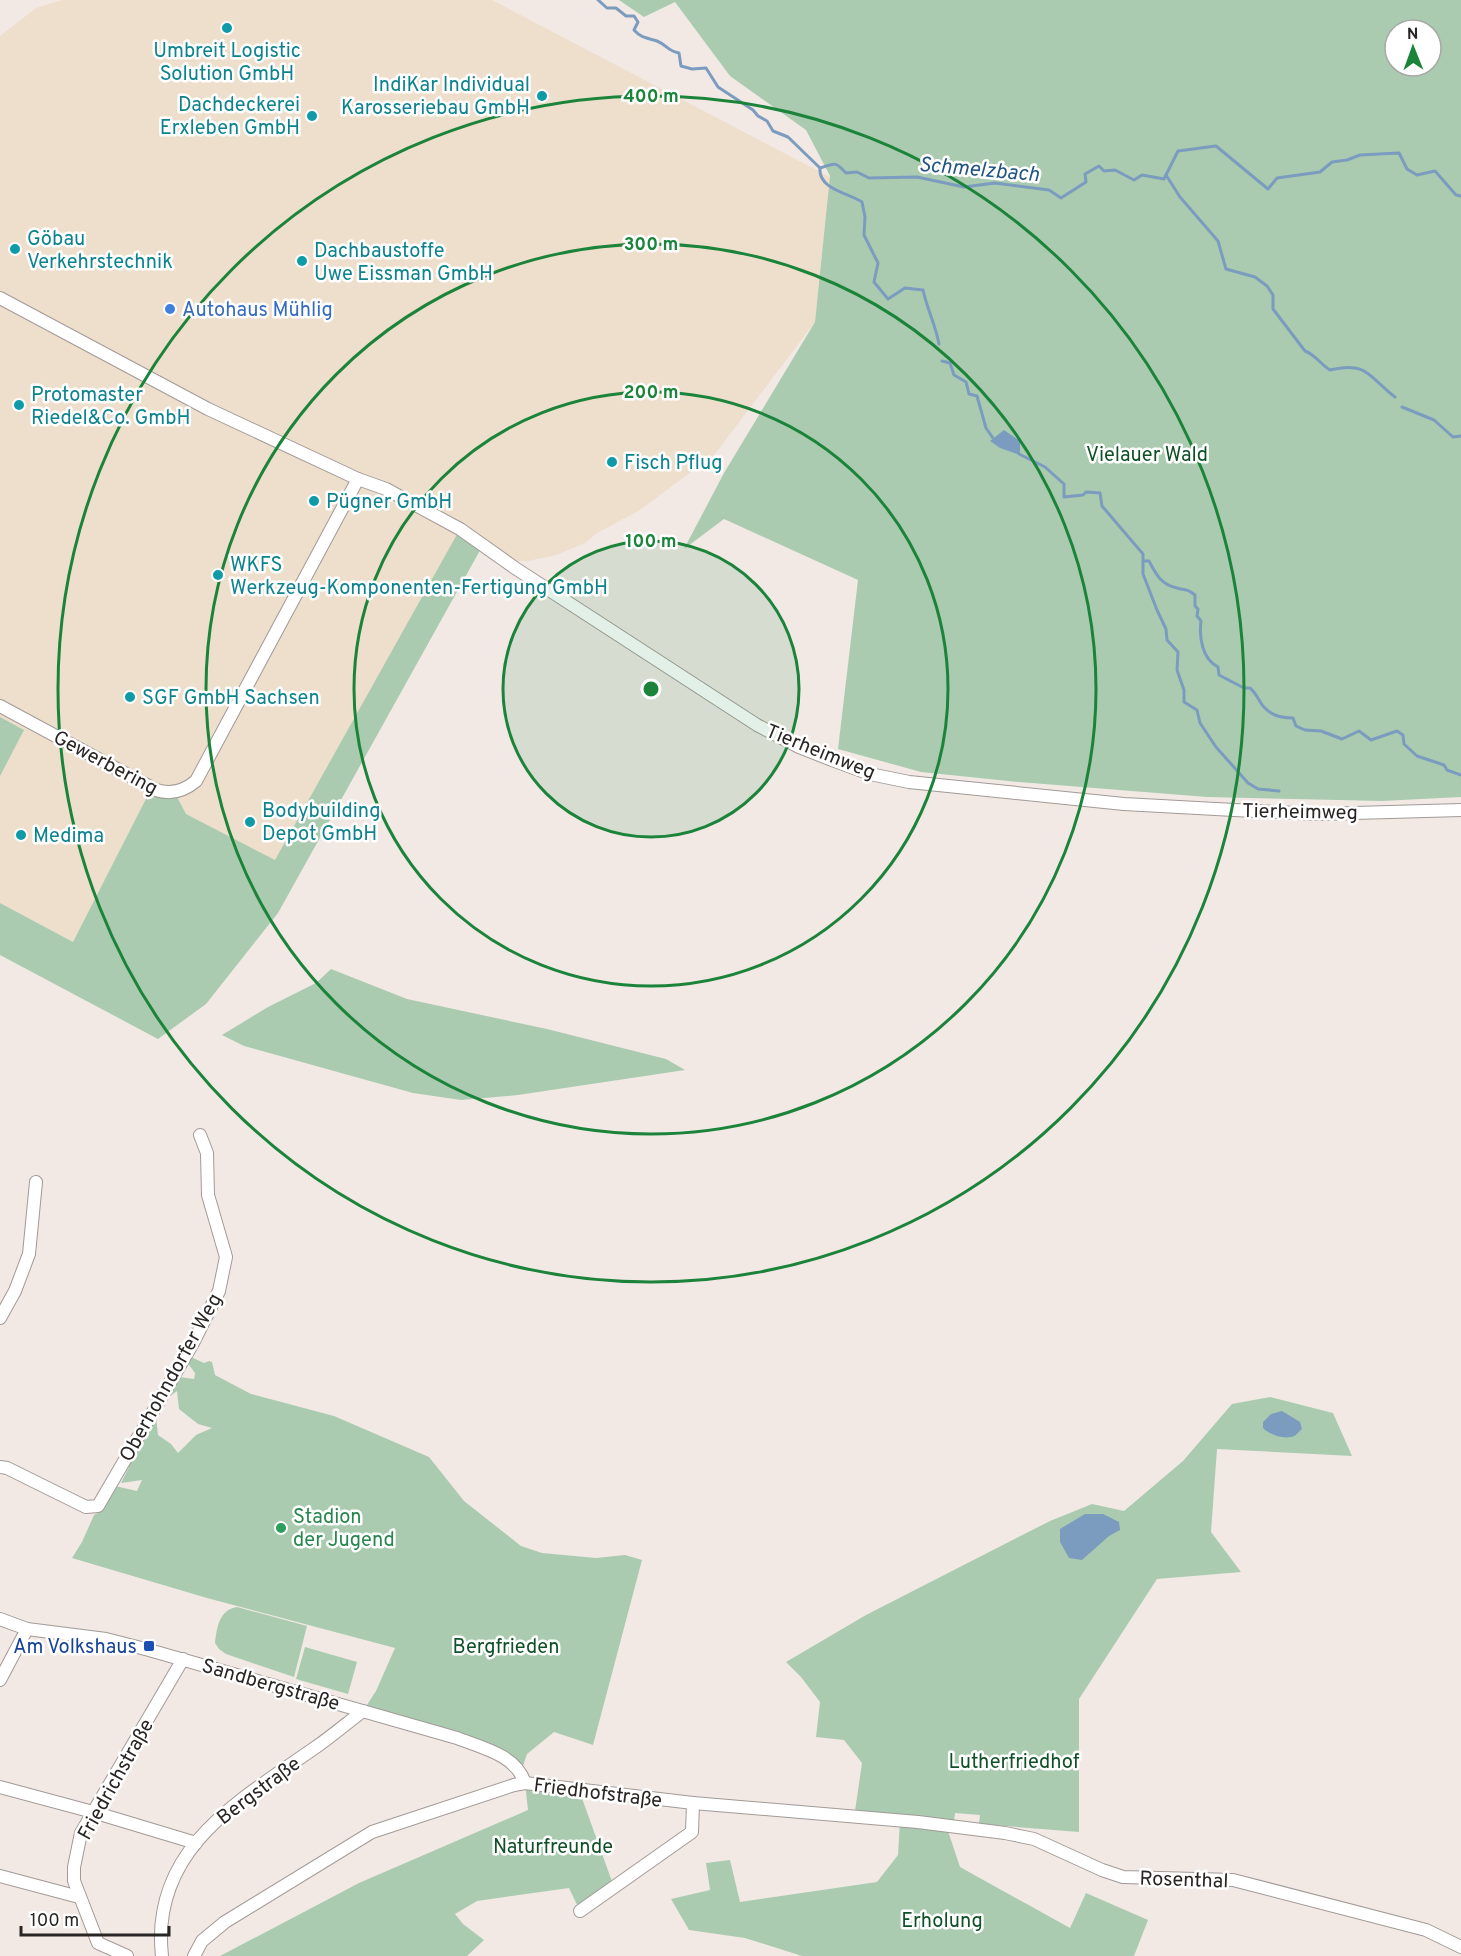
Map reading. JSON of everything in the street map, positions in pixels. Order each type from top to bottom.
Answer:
[{"type":"street","name":"Tierheimweg","points":[[0,298],[208,409],[358,479],[386,489],[460,529],[515,568],[757,725],[799,747],[870,774],[909,782],[1146,805],[1319,814],[1461,810]]},
{"type":"street","name":"Gewerbering","points":[[0,706],[156,790],[165,793],[187,788],[196,781],[358,479]]},
{"type":"street","name":"Oberhohndorfer Weg","points":[[0,1467],[38,1482],[86,1507],[98,1506],[193,1343],[219,1291],[226,1257],[208,1195],[207,1153],[200,1135]]},
{"type":"street","points":[[0,1318],[15,1291],[29,1254],[36,1182]]},
{"type":"street","name":"Sandbergstraße","points":[[0,1619],[27,1629],[106,1639],[183,1659],[458,1738],[499,1754],[521,1772],[525,1783]]},
{"type":"street","points":[[0,1680],[27,1629]]},
{"type":"street","name":"Friedrichstraße","points":[[127,1956],[98,1943],[79,1897],[74,1881],[74,1867],[81,1833],[183,1659]]},
{"type":"street","name":"Bergstraße","points":[[162,1956],[160,1937],[165,1898],[174,1877],[196,1843],[219,1816],[363,1711]]},
{"type":"street","name":"Friedhofstraße","points":[[195,1956],[202,1941],[225,1922],[372,1832],[514,1785],[525,1783],[693,1803],[906,1821]]},
{"type":"street","points":[[0,1787],[196,1843]]},
{"type":"street","points":[[580,1911],[692,1832],[693,1803]]},
{"type":"street","name":"Rosenthal","points":[[906,1821],[976,1829],[1034,1839],[1102,1870],[1123,1877],[1233,1880],[1426,1930],[1461,1947]]},
{"type":"street","points":[[0,1876],[79,1897]]},
{"type":"shaded area","points":[[62,0],[492,0],[830,177],[815,322],[715,454],[640,510],[597,533],[585,543],[556,555],[517,561],[483,545],[239,924],[166,992],[0,903],[0,36],[36,8]]},
{"type":"green space","name":"Vielauer Wald","points":[[619,0],[1461,0],[1461,797],[1382,801],[1207,797],[921,772],[838,749],[858,580],[724,519],[684,549],[724,473],[815,322],[830,176],[806,130],[730,76],[675,2],[644,17]]},
{"type":"green space","points":[[460,529],[483,545],[278,913],[206,1004],[158,1039],[0,955],[0,903],[73,942],[149,793],[166,798],[177,797],[186,814],[275,860]]},
{"type":"green space","points":[[0,717],[24,730],[0,776]]},
{"type":"green space","points":[[331,969],[407,999],[547,1029],[666,1059],[685,1070],[518,1095],[461,1100],[413,1093],[244,1046],[222,1035],[268,1007],[316,983]]},
{"type":"green space","name":"Bergfrieden","points":[[191,1357],[204,1363],[212,1362],[215,1375],[251,1394],[334,1416],[429,1457],[464,1501],[521,1546],[542,1553],[596,1558],[625,1555],[642,1560],[593,1745],[554,1732],[527,1754],[521,1772],[499,1753],[363,1711],[376,1691],[395,1648],[207,1598],[72,1558],[94,1515],[101,1511],[115,1486],[137,1491],[142,1480],[121,1483],[129,1467],[123,1465],[156,1417],[158,1435],[171,1444],[178,1453],[196,1435],[212,1428],[198,1424],[179,1409],[177,1391],[165,1400],[179,1377],[194,1379],[195,1373],[187,1362]]},
{"type":"green space","name":"Lutherfriedhof","points":[[1270,1397],[1333,1413],[1352,1456],[1217,1449],[1211,1532],[1241,1572],[1157,1579],[1079,1699],[1079,1832],[979,1824],[980,1815],[955,1813],[954,1821],[855,1811],[862,1763],[844,1740],[816,1737],[820,1702],[786,1662],[866,1615],[1050,1521],[1092,1504],[1124,1511],[1183,1461],[1232,1404]]},
{"type":"green space","points":[[237,1607],[307,1626],[294,1677],[226,1654],[219,1649],[215,1643],[220,1620],[226,1612]]},
{"type":"green space","points":[[305,1647],[357,1662],[348,1694],[296,1679]]},
{"type":"green space","name":"Naturfreunde","points":[[525,1783],[579,1790],[614,1887],[580,1911],[569,1888],[477,1901],[455,1914],[463,1924],[484,1940],[467,1956],[220,1956],[359,1883],[528,1810]]},
{"type":"green space","name":"Erholung","points":[[900,1821],[946,1825],[960,1867],[1070,1928],[1086,1893],[1148,1920],[1134,1956],[802,1956],[745,1938],[689,1930],[671,1899],[710,1890],[706,1863],[730,1860],[740,1902],[877,1882],[898,1855]]},
{"type":"water","points":[[1004,430],[1020,441],[1020,455],[1000,448],[990,441]]},
{"type":"water","points":[[1282,1411],[1300,1422],[1302,1429],[1295,1435],[1277,1436],[1263,1428],[1263,1422],[1271,1414]]},
{"type":"water","points":[[1085,1514],[1103,1514],[1119,1522],[1120,1530],[1109,1536],[1082,1560],[1069,1558],[1060,1542],[1060,1529]]},
{"type":"waterway","name":"Schmelzbach","points":[[598,0],[607,8],[616,8],[626,16],[634,16],[638,22],[634,30],[679,53],[681,66],[692,69],[706,68],[718,87],[767,121],[773,131],[788,137],[820,168],[834,164],[846,173],[857,172],[869,178],[917,177],[964,187],[995,183],[1049,190],[1061,198],[1086,182],[1085,174],[1099,166],[1104,171],[1115,170],[1134,180],[1142,175],[1164,179],[1178,151],[1216,146],[1268,189],[1277,178],[1320,172],[1332,162],[1360,155],[1399,153],[1407,169],[1417,175],[1435,171],[1456,195],[1461,196]]},
{"type":"waterway","points":[[820,168],[821,175],[829,186],[862,202],[865,217],[864,235],[878,263],[874,282],[888,299],[905,288],[923,290],[939,344]]},
{"type":"waterway","points":[[1166,175],[1180,197],[1218,241],[1226,269],[1255,277],[1267,286],[1273,295],[1273,309],[1305,351],[1330,370],[1352,367],[1366,372],[1395,397]]},
{"type":"waterway","points":[[942,361],[950,363],[954,375],[966,382],[969,394],[977,396],[986,428],[995,441]]},
{"type":"waterway","points":[[1402,407],[1434,420],[1453,437],[1461,436]]},
{"type":"waterway","points":[[1019,454],[1045,467],[1064,484],[1064,497],[1083,495],[1086,492],[1100,493],[1102,506],[1143,554],[1143,574],[1166,629],[1167,640],[1178,652],[1177,670],[1184,690],[1184,702],[1197,710],[1200,723],[1216,747],[1248,783],[1258,789],[1279,791]]},
{"type":"waterway","points":[[1144,561],[1149,561],[1163,582],[1171,587],[1188,590],[1195,595],[1197,616],[1201,621],[1201,640],[1208,659],[1218,667],[1219,675],[1244,688],[1250,688],[1271,713],[1293,718],[1296,726],[1305,730],[1321,731],[1342,739],[1359,731],[1371,740],[1397,731],[1403,735],[1404,744],[1417,756],[1444,765],[1447,770],[1461,775]]},
{"type":"place","name":"Umbreit Logistic Solution GmbH","points":[[227,28]]},
{"type":"place","name":"IndiKar Individual Karosseriebau GmbH","points":[[542,96]]},
{"type":"place","name":"Dachdeckerei Erxleben GmbH","points":[[312,116]]},
{"type":"place","name":"Göbau Verkehrstechnik","points":[[15,249]]},
{"type":"place","name":"Dachbaustoffe Uwe Eissman GmbH","points":[[302,261]]},
{"type":"place","name":"Autohaus Mühlig","points":[[170,309]]},
{"type":"place","name":"Protomaster Riedel&Co. GmbH","points":[[19,405]]},
{"type":"place","name":"Fisch Pflug","points":[[612,462]]},
{"type":"place","name":"Pügner GmbH","points":[[314,501]]},
{"type":"place","name":"WKFS Werkzeug-Komponenten-Fertigung GmbH","points":[[218,575]]},
{"type":"place","name":"SGF GmbH Sachsen","points":[[130,697]]},
{"type":"place","name":"Bodybuilding Depot GmbH","points":[[250,822]]},
{"type":"place","name":"Medima","points":[[21,835]]},
{"type":"place","name":"Stadion der Jugend","points":[[281,1528]]},
{"type":"place","name":"Am Volkshaus","points":[[149,1646]]}]
